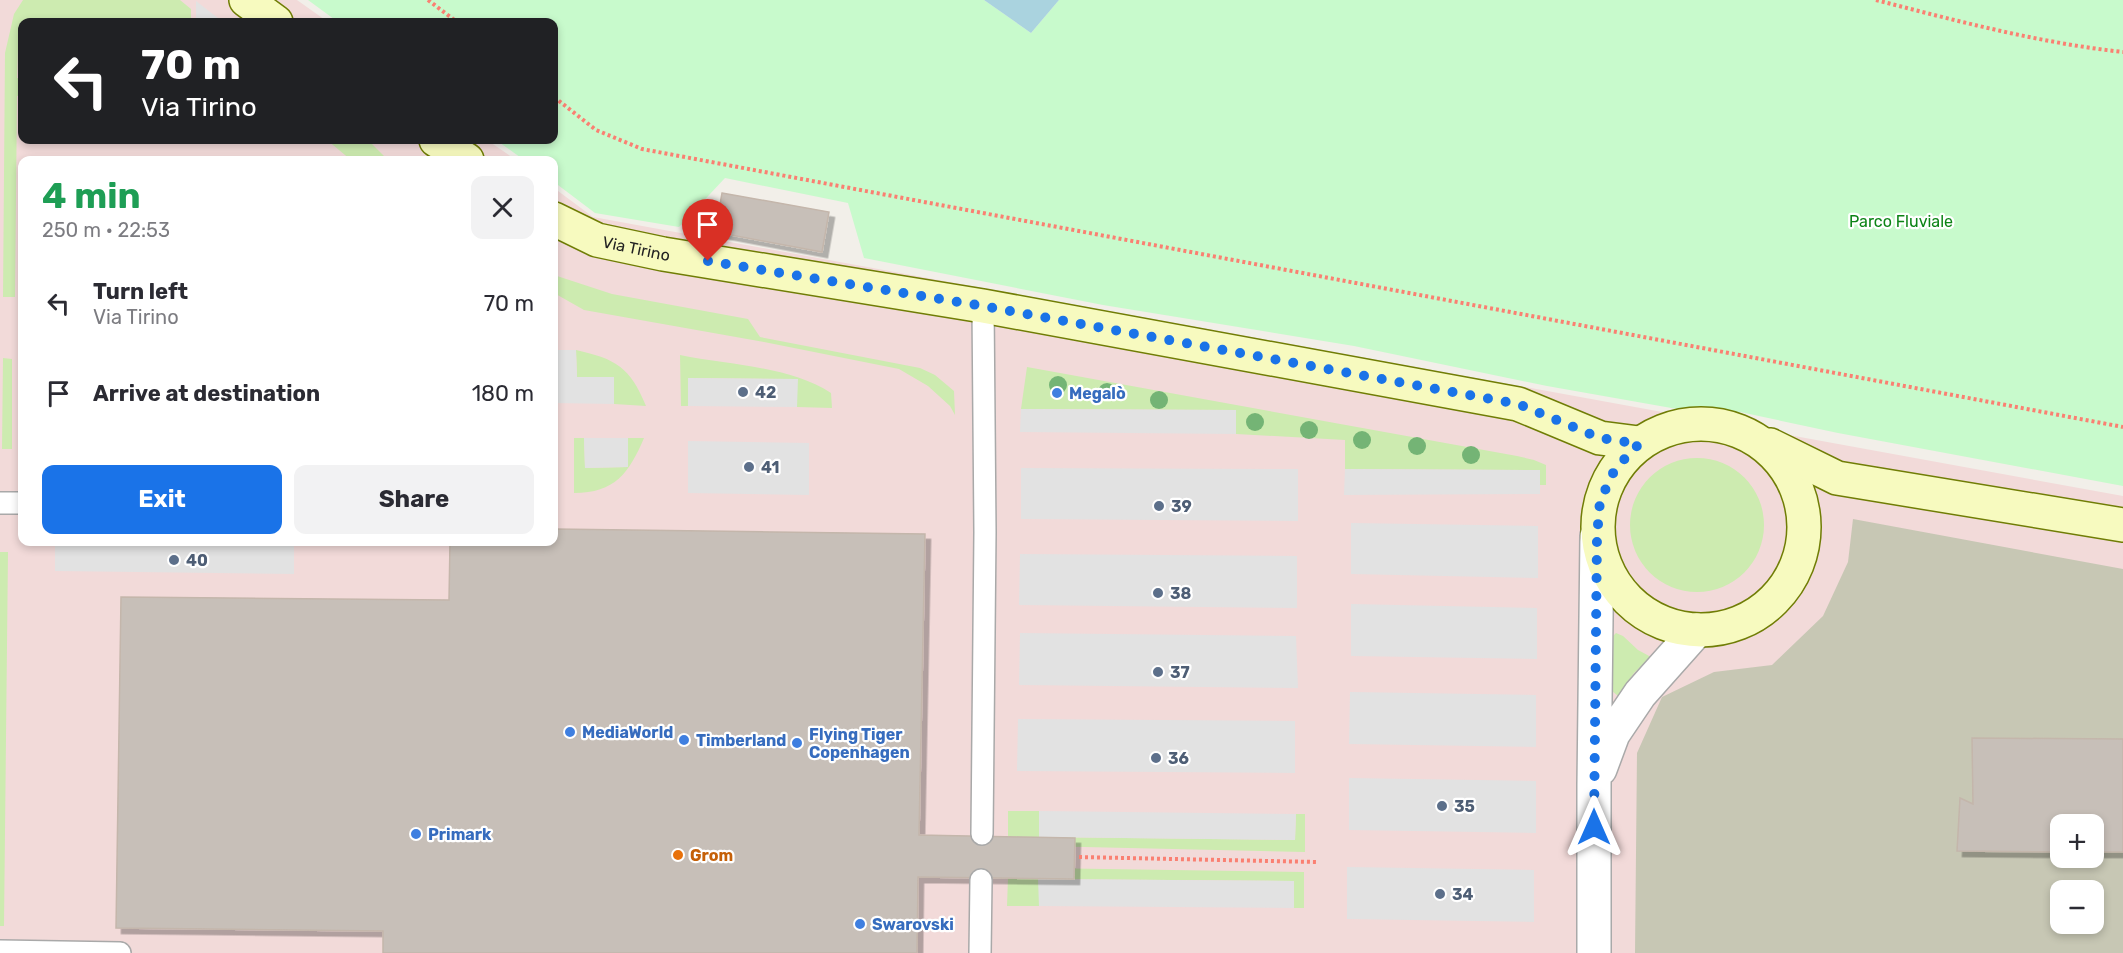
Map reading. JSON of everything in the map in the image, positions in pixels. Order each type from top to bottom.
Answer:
[{"type":"street","points":[[246,0],[271,18]]},
{"type":"street","points":[[442,144],[461,156]]},
{"type":"street","name":"Via Tirino","points":[[558,221],[597,240],[663,254],[983,306],[1518,404],[1600,438],[1639,444]]},
{"type":"street","points":[[1594,953],[1597,536],[1600,501],[1615,469],[1639,444],[1663,430],[1690,424],[1717,424],[1744,432],[1837,478],[2123,525]]},
{"type":"street","points":[[1597,536],[1604,565],[1619,591],[1641,611],[1667,625],[1697,630],[1729,626],[1759,612],[1783,588],[1798,559],[1804,526],[1795,485],[1782,463],[1772,451],[1744,432]]},
{"type":"street","points":[[1594,785],[1613,734],[1640,694],[1697,630]]},
{"type":"lane","points":[[982,834],[986,532],[983,306]]},
{"type":"lane","points":[[0,503],[18,503]]},
{"type":"lane","points":[[980,953],[981,880]]},
{"type":"lane","points":[[6,951],[120,953]]},
{"type":"path","points":[[428,0],[452,18]]},
{"type":"path","points":[[1876,0],[1933,15],[2077,46],[2123,52]]},
{"type":"path","points":[[558,100],[596,130],[642,149],[2123,427]]},
{"type":"path","points":[[1079,857],[1318,862]]},
{"type":"shaded area","name":"Megalò","points":[[0,0],[297,0],[322,18],[18,18],[18,144],[493,144],[510,156],[18,156],[18,546],[558,546],[558,191],[593,217],[2123,496],[2123,953],[0,953]]},
{"type":"shaded area","points":[[196,1],[218,18],[196,18]]},
{"type":"shaded area","points":[[558,350],[576,350],[577,377],[614,377],[614,404],[558,403]]},
{"type":"shaded area","name":"42","points":[[688,378],[798,379],[797,407],[688,406]]},
{"type":"shaded area","points":[[1021,409],[1236,410],[1236,434],[1020,432]]},
{"type":"shaded area","points":[[584,438],[628,438],[628,467],[585,468]]},
{"type":"shaded area","name":"41","points":[[688,441],[809,443],[809,495],[688,493]]},
{"type":"shaded area","name":"39","points":[[1021,468],[1298,469],[1298,521],[1021,519]]},
{"type":"shaded area","points":[[1345,469],[1540,470],[1540,494],[1344,495]]},
{"type":"shaded area","points":[[1853,519],[2123,569],[2123,953],[1635,953],[1637,753],[1662,697],[1714,672],[1772,665],[1823,616],[1848,562]]},
{"type":"shaded area","points":[[1351,523],[1538,526],[1538,578],[1351,574]]},
{"type":"shaded area","name":"40","points":[[55,546],[294,546],[294,574],[55,571]]},
{"type":"shaded area","name":"38","points":[[1020,554],[1297,556],[1297,608],[1019,605]]},
{"type":"shaded area","points":[[1351,604],[1537,608],[1537,659],[1351,656]]},
{"type":"shaded area","name":"37","points":[[1020,633],[1296,636],[1298,688],[1019,685]]},
{"type":"shaded area","points":[[1350,692],[1536,695],[1536,747],[1349,744]]},
{"type":"shaded area","name":"36","points":[[1018,719],[1295,721],[1295,773],[1017,771]]},
{"type":"shaded area","name":"35","points":[[1349,778],[1536,781],[1536,833],[1349,830]]},
{"type":"shaded area","points":[[1039,811],[1296,814],[1295,840],[1039,837]]},
{"type":"shaded area","name":"34","points":[[1347,867],[1534,870],[1534,922],[1347,919]]},
{"type":"shaded area","points":[[1038,879],[1294,881],[1294,908],[1039,906]]},
{"type":"green space","points":[[23,0],[180,0],[191,9],[191,18],[18,18],[15,297],[3,297],[5,53],[14,14]]},
{"type":"green space","name":"Parco Fluviale","points":[[308,0],[984,0],[1031,33],[1059,0],[2123,0],[2123,486],[1838,433],[1740,412],[1677,409],[1547,386],[1354,346],[1103,305],[864,258],[848,203],[725,178],[679,227],[595,213],[558,185],[558,156],[518,156],[502,144],[558,144],[558,18],[333,18]]},
{"type":"green space","points":[[332,144],[372,144],[384,156],[346,156]]},
{"type":"green space","points":[[558,276],[612,294],[748,319],[760,337],[920,368],[935,375],[954,391],[955,415],[950,406],[928,386],[899,369],[584,310],[558,295]]},
{"type":"green space","points":[[576,350],[602,357],[620,367],[634,382],[646,406],[614,404],[614,377],[577,377]]},
{"type":"green space","points":[[680,355],[797,377],[831,393],[832,408],[797,407],[797,379],[688,378],[688,406],[681,406]]},
{"type":"green space","points":[[3,358],[12,359],[12,449],[2,449]]},
{"type":"green space","points":[[1027,367],[1517,456],[1546,465],[1546,485],[1540,485],[1539,470],[1345,469],[1345,440],[1236,434],[1236,410],[1021,409]]},
{"type":"green space","points":[[574,438],[584,438],[585,468],[628,467],[628,438],[644,438],[626,471],[619,479],[600,489],[574,493]]},
{"type":"green space","points":[[1697,458],[1722,463],[1744,478],[1759,500],[1764,525],[1759,550],[1744,572],[1722,587],[1697,592],[1672,587],[1650,572],[1635,550],[1630,525],[1635,500],[1650,478],[1672,463]]},
{"type":"green space","points":[[0,552],[8,552],[4,926],[0,926]]},
{"type":"green space","points":[[1616,633],[1651,657],[1634,673],[1618,696],[1612,691],[1613,636]]},
{"type":"green space","points":[[1008,811],[1039,811],[1039,837],[1295,840],[1296,814],[1305,814],[1305,852],[1040,846],[1032,837],[1008,837]]},
{"type":"green space","points":[[1039,868],[1304,872],[1304,908],[1294,908],[1293,881],[1039,879],[1039,906],[1007,906],[1008,878],[1030,878]]},
{"type":"water","points":[[984,0],[1059,0],[1031,33]]},
{"type":"building","points":[[722,193],[829,212],[822,252],[715,232]]},
{"type":"building","points":[[558,529],[925,534],[919,835],[1075,838],[1074,879],[918,877],[917,953],[383,953],[383,931],[116,928],[121,597],[449,600],[450,546],[558,546]]},
{"type":"building","points":[[1972,738],[2123,739],[2123,852],[2104,852],[2104,814],[2050,814],[2050,852],[1957,851],[1960,798],[1973,804]]},
{"type":"place","name":"42","points":[[743,392]]},
{"type":"place","name":"Megalò","points":[[1057,393]]},
{"type":"place","name":"41","points":[[749,467]]},
{"type":"place","name":"39","points":[[1159,506]]},
{"type":"place","name":"40","points":[[174,560]]},
{"type":"place","name":"38","points":[[1158,593]]},
{"type":"place","name":"37","points":[[1158,672]]},
{"type":"place","name":"MediaWorld","points":[[570,732]]},
{"type":"place","name":"Timberland","points":[[684,740]]},
{"type":"place","name":"Flying Tiger Copenhagen","points":[[797,743]]},
{"type":"place","name":"36","points":[[1156,758]]},
{"type":"place","name":"35","points":[[1442,806]]},
{"type":"place","name":"Primark","points":[[416,834]]},
{"type":"place","name":"Grom","points":[[678,855]]},
{"type":"place","name":"34","points":[[1440,894]]},
{"type":"place","name":"Swarovski","points":[[860,924]]},
{"type":"route","points":[[708,261],[983,306],[1518,404],[1600,438],[1639,444],[1615,469],[1600,501],[1597,536],[1594,827]]}]
